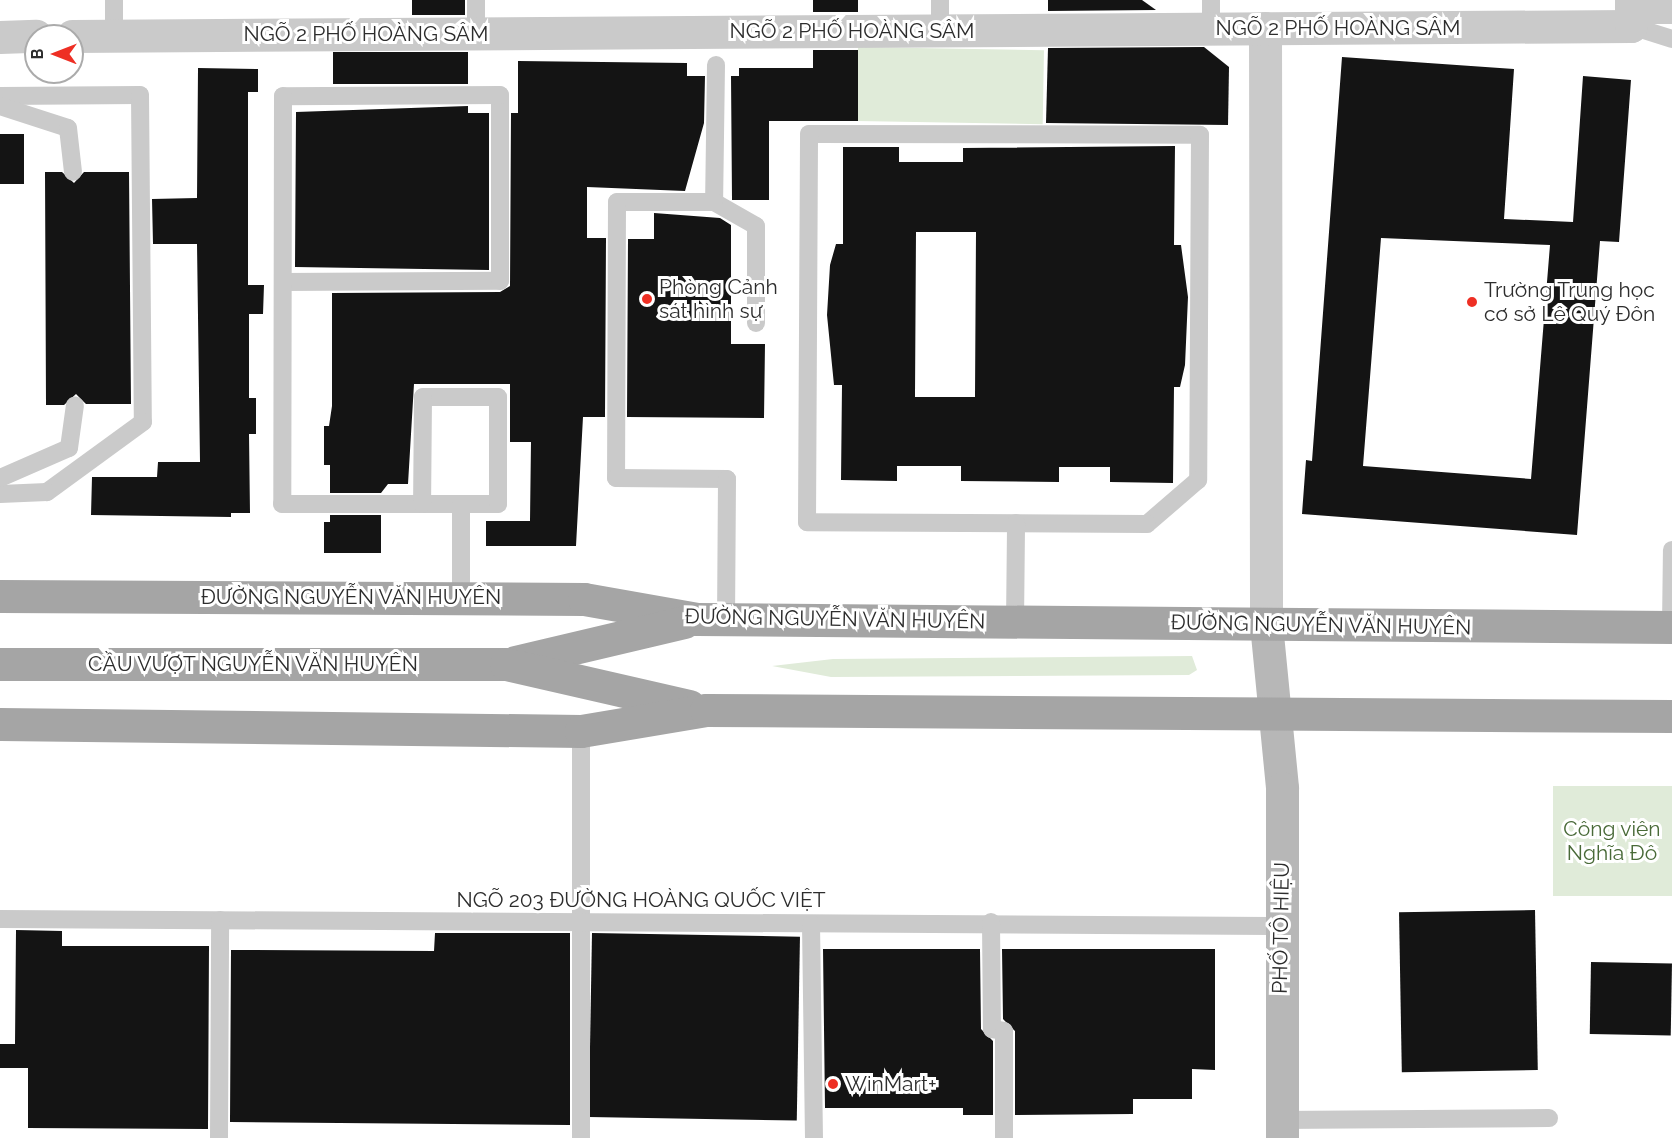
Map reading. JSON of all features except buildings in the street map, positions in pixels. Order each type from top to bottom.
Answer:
[{"type":"main road","name":"ĐƯỜNG NGUYỄN VĂN HUYÊN","points":[[0,596],[584,599],[712,620],[1671,627]]},
{"type":"main road","name":"CẦU VƯỢT NGUYỄN VĂN HUYÊN","points":[[0,664],[506,664],[712,620]]},
{"type":"main road","name":"CẦU VƯỢT NGUYỄN VĂN HUYÊN","points":[[506,664],[706,710]]},
{"type":"main road","points":[[0,724],[581,731],[706,710],[1275,717],[1672,716]]},
{"type":"street","name":"NGÕ 2 PHỐ HOÀNG SÂM","points":[[84,36],[476,34],[940,15],[1211,14],[1265,28],[1631,11],[1672,7]]},
{"type":"street","points":[[1265,28],[1266,624]]},
{"type":"street","points":[[0,37],[24,36]]},
{"type":"street","name":"PHỐ TÔ HIỆU","points":[[1266,624],[1282,788],[1280,1129]]},
{"type":"lane","points":[[114,0],[114,36]]},
{"type":"lane","points":[[476,0],[476,34]]},
{"type":"lane","points":[[1631,11],[1672,39]]},
{"type":"lane","points":[[714,202],[716,65]]},
{"type":"lane","points":[[0,96],[140,95],[143,410],[143,422],[47,492],[0,494]]},
{"type":"lane","points":[[284,282],[500,281],[500,95],[283,96],[282,504],[422,504],[498,504],[498,397],[423,397],[422,504]]},
{"type":"lane","points":[[0,106],[68,128],[72,172]]},
{"type":"lane","points":[[809,134],[1200,135],[1198,480],[1147,524],[1016,523],[807,522],[809,134]]},
{"type":"lane","points":[[712,620],[727,479],[616,478],[617,202],[714,202],[756,226],[756,323]]},
{"type":"lane","points":[[0,478],[69,448],[75,405]]},
{"type":"lane","points":[[461,504],[461,597]]},
{"type":"lane","points":[[1015,623],[1016,523]]},
{"type":"lane","points":[[1671,627],[1672,550]]},
{"type":"lane","points":[[581,731],[581,1138]]},
{"type":"lane","name":"NGÕ 203 ĐƯỜNG HOÀNG QUỐC VIỆT","points":[[0,919],[811,924],[991,922],[1281,926]]},
{"type":"lane","points":[[219,1138],[220,920]]},
{"type":"lane","points":[[991,922],[992,1029],[1004,1031],[1004,1138]]},
{"type":"lane","points":[[811,924],[814,1138]]},
{"type":"lane","points":[[1280,1129],[1550,1118]]},
{"type":"green space","points":[[858,47],[1044,50],[1043,124],[857,121]]},
{"type":"green space","points":[[1192,656],[1197,670],[1189,675],[831,677],[772,666],[833,659]]},
{"type":"green space","name":"Công viên Nghĩa Đô","points":[[1553,786],[1672,786],[1672,896],[1553,896]]},
{"type":"place","name":"Phòng Cảnh sát hình sự","points":[[647,299]]},
{"type":"place","name":"Trường Trung học cơ sở Lê Quý Đôn","points":[[1472,302]]},
{"type":"place","name":"WinMart+","points":[[833,1084]]}]
